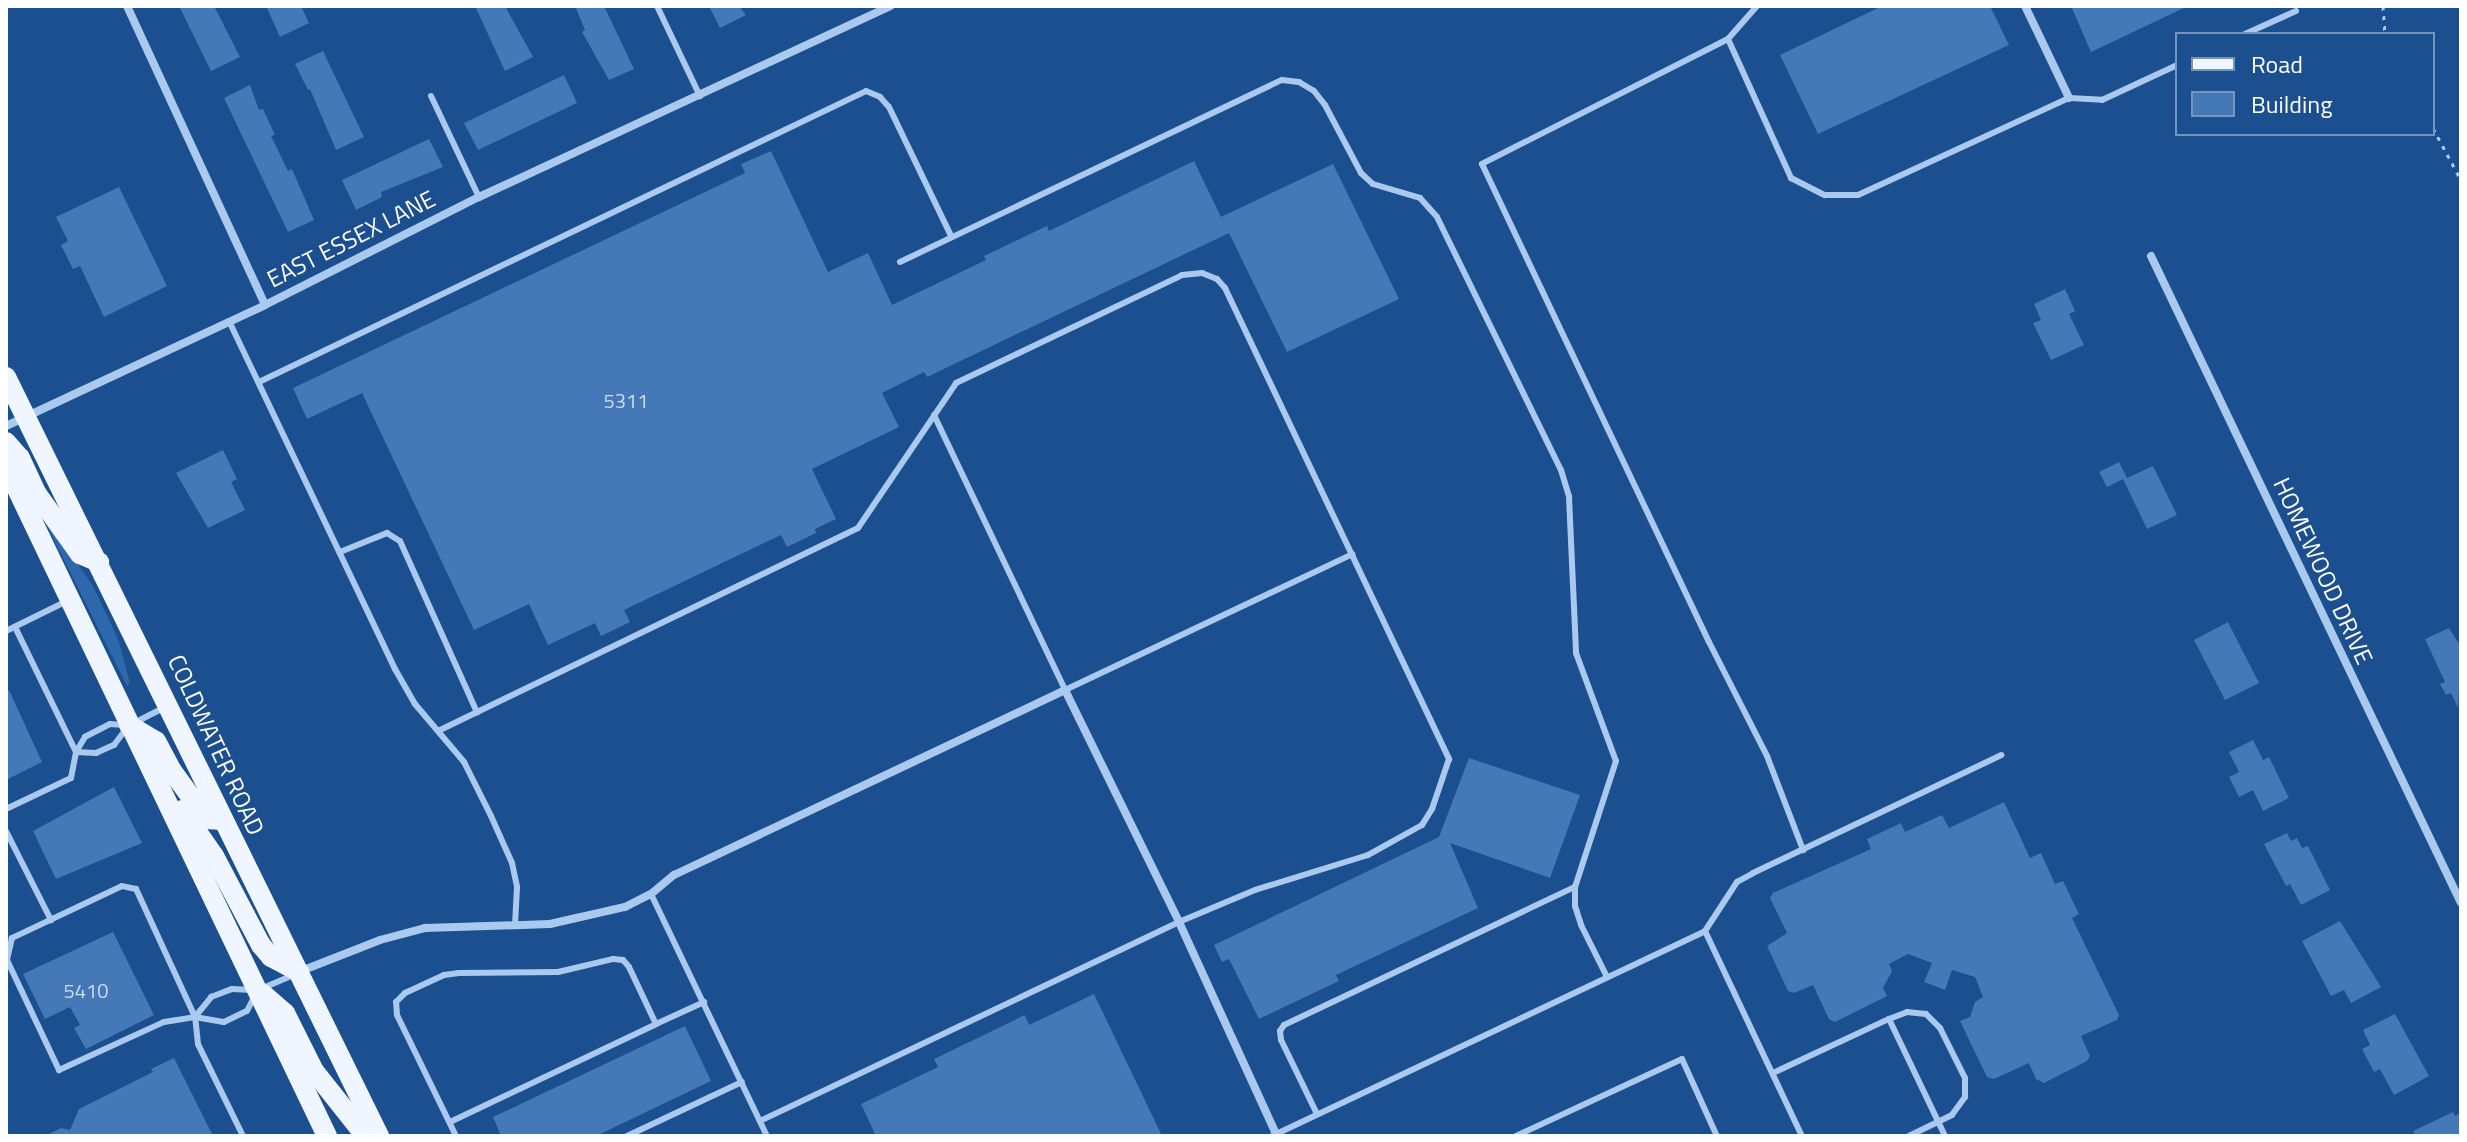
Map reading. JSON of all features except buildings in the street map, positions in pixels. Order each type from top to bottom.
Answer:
[{"type":"main road","name":"COLDWATER ROAD","points":[[6,377],[379,1136]]},
{"type":"main road","points":[[6,408],[26,417]]},
{"type":"main road","points":[[6,442],[20,458],[37,494],[80,554],[99,562]]},
{"type":"main road","points":[[6,466],[327,1136]]},
{"type":"main road","points":[[129,725],[156,741],[172,771],[207,819],[222,820]]},
{"type":"main road","points":[[166,799],[179,806],[214,856],[261,945],[271,957],[299,972]]},
{"type":"main road","points":[[257,990],[285,1013],[314,1071],[360,1129],[379,1136]]},
{"type":"street","points":[[127,6],[265,305]]},
{"type":"street","name":"EAST ESSEX LANE","points":[[6,426],[265,305],[479,197],[891,6]]},
{"type":"street","points":[[2025,6],[2069,98]]},
{"type":"street","name":"HOMEWOOD DRIVE","points":[[2151,256],[2461,903]]},
{"type":"street","points":[[299,972],[380,940],[425,928],[515,926],[593,917],[651,894],[674,875],[1065,690],[1179,922],[1275,1135]]},
{"type":"lane","points":[[657,6],[700,96]]},
{"type":"lane","points":[[1757,6],[1728,39],[1482,164],[1709,642],[1767,756],[1803,850]]},
{"type":"lane","points":[[2249,32],[2296,11]]},
{"type":"lane","points":[[1728,39],[1791,178],[1825,195],[1858,195],[2069,98],[2102,100],[2175,66]]},
{"type":"lane","points":[[900,262],[1282,80],[1299,82],[1314,91],[1325,105],[1361,173],[1373,184],[1420,198],[1437,217],[1561,470],[1569,497],[1576,653],[1616,761],[1575,887],[1575,906],[1607,977]]},
{"type":"lane","points":[[259,382],[866,91],[880,97],[889,107],[951,236]]},
{"type":"lane","points":[[431,96],[479,197]]},
{"type":"lane","points":[[438,731],[858,528],[956,383],[1182,275],[1202,273],[1217,279],[1225,288],[1449,759],[1432,809],[1422,825],[1368,855],[1255,890],[1179,922],[760,1121]]},
{"type":"lane","points":[[229,321],[395,669],[415,704],[464,762],[512,863],[517,887],[515,926]]},
{"type":"lane","points":[[934,415],[1065,690],[1353,554]]},
{"type":"lane","points":[[340,552],[387,533],[400,541],[477,712]]},
{"type":"lane","points":[[6,631],[69,600]]},
{"type":"lane","points":[[15,627],[76,752]]},
{"type":"lane","points":[[76,752],[96,753],[114,745],[129,725],[168,706]]},
{"type":"lane","points":[[6,809],[71,778],[76,752],[85,737],[110,724],[129,725]]},
{"type":"lane","points":[[1275,1135],[1705,931],[1737,882],[2001,755]]},
{"type":"lane","points":[[6,831],[51,920]]},
{"type":"lane","points":[[243,1136],[198,1044],[195,1017],[136,889],[122,886],[12,938],[7,960],[59,1070],[164,1022],[195,1017],[224,1022],[247,1011],[257,990]]},
{"type":"lane","points":[[1317,1114],[1281,1040],[1280,1031],[1284,1025],[1575,887]]},
{"type":"lane","points":[[651,894],[767,1136]]},
{"type":"lane","points":[[1705,931],[1802,1136]]},
{"type":"lane","points":[[456,1136],[397,1015],[396,1002],[405,993],[444,975],[558,972],[613,959],[623,960],[656,1024]]},
{"type":"lane","points":[[195,1017],[211,997],[232,989],[257,990],[299,972]]},
{"type":"lane","points":[[450,1122],[704,1002]]},
{"type":"lane","points":[[1773,1073],[1907,1012],[1926,1014],[1940,1028],[1965,1078],[1965,1097],[1952,1115],[1909,1136]]},
{"type":"lane","points":[[1889,1019],[1945,1136]]},
{"type":"lane","points":[[1516,1136],[1682,1059],[1717,1136]]},
{"type":"lane","points":[[627,1136],[742,1082]]},
{"type":"path","points":[[2383,6],[2385,32]]},
{"type":"path","points":[[2435,132],[2461,180]]},
{"type":"shaded area","points":[[45,515],[94,588],[118,639],[130,683],[127,686],[42,516]]}]
